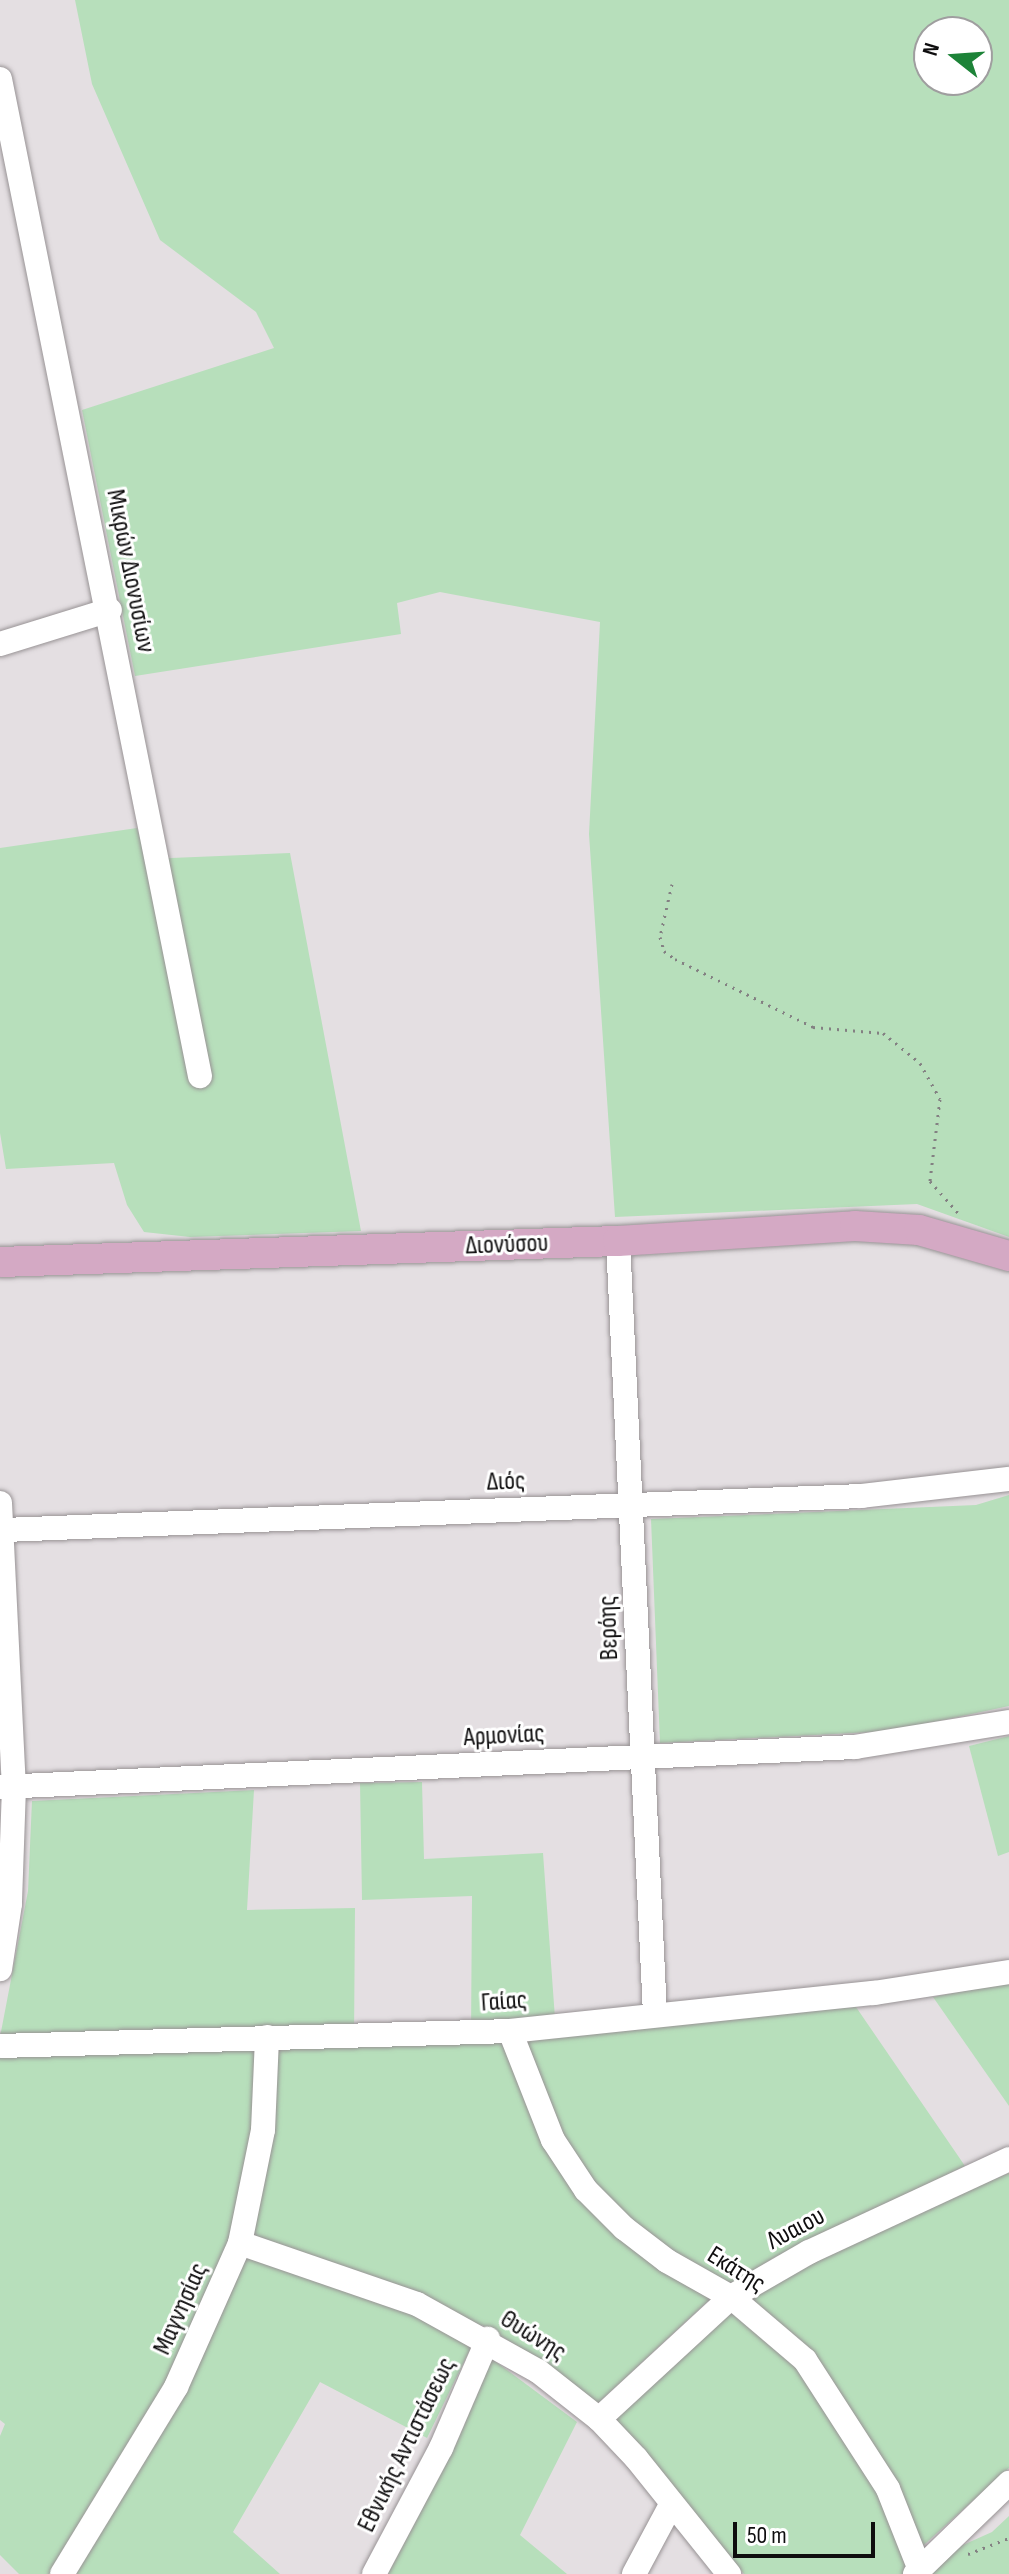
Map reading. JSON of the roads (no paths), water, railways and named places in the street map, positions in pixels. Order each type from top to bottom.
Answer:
[{"type":"main road","name":"Διονύσου","points":[[0,1262],[618,1241],[889,1227],[947,1235],[1009,1256]]},
{"type":"street","name":"Μικρών Διονυσίων","points":[[0,79],[110,610],[200,1076]]},
{"type":"street","points":[[0,644],[110,610]]},
{"type":"street","name":"Βερόης","points":[[618,1241],[655,2013]]},
{"type":"street","name":"Διός","points":[[4,1530],[861,1496],[1009,1479]]},
{"type":"street","points":[[0,1503],[4,1530],[10,1904],[0,1969]]},
{"type":"street","name":"Αρμονίας","points":[[7,1787],[855,1747],[1009,1722]]},
{"type":"street","name":"Γαίας","points":[[0,2046],[510,2031],[655,2013],[874,1993],[1009,1972]]},
{"type":"street","name":"Εκάτης","points":[[510,2031],[553,2140],[586,2190],[667,2261],[731,2297],[805,2360],[888,2489],[918,2572]]},
{"type":"street","name":"Μαγνησίας","points":[[62,2574],[176,2387],[240,2243],[263,2130],[267,2037]]},
{"type":"street","name":"Λυαιου","points":[[599,2419],[731,2297],[809,2252],[1009,2159]]},
{"type":"street","name":"Θυώνης","points":[[240,2243],[356,2279],[488,2339],[599,2419],[729,2574]]},
{"type":"street","name":"Εθνικής Αντιστάσεως","points":[[374,2574],[451,2428],[488,2339]]},
{"type":"street","points":[[918,2572],[1009,2483]]},
{"type":"street","points":[[634,2574],[671,2505]]}]
